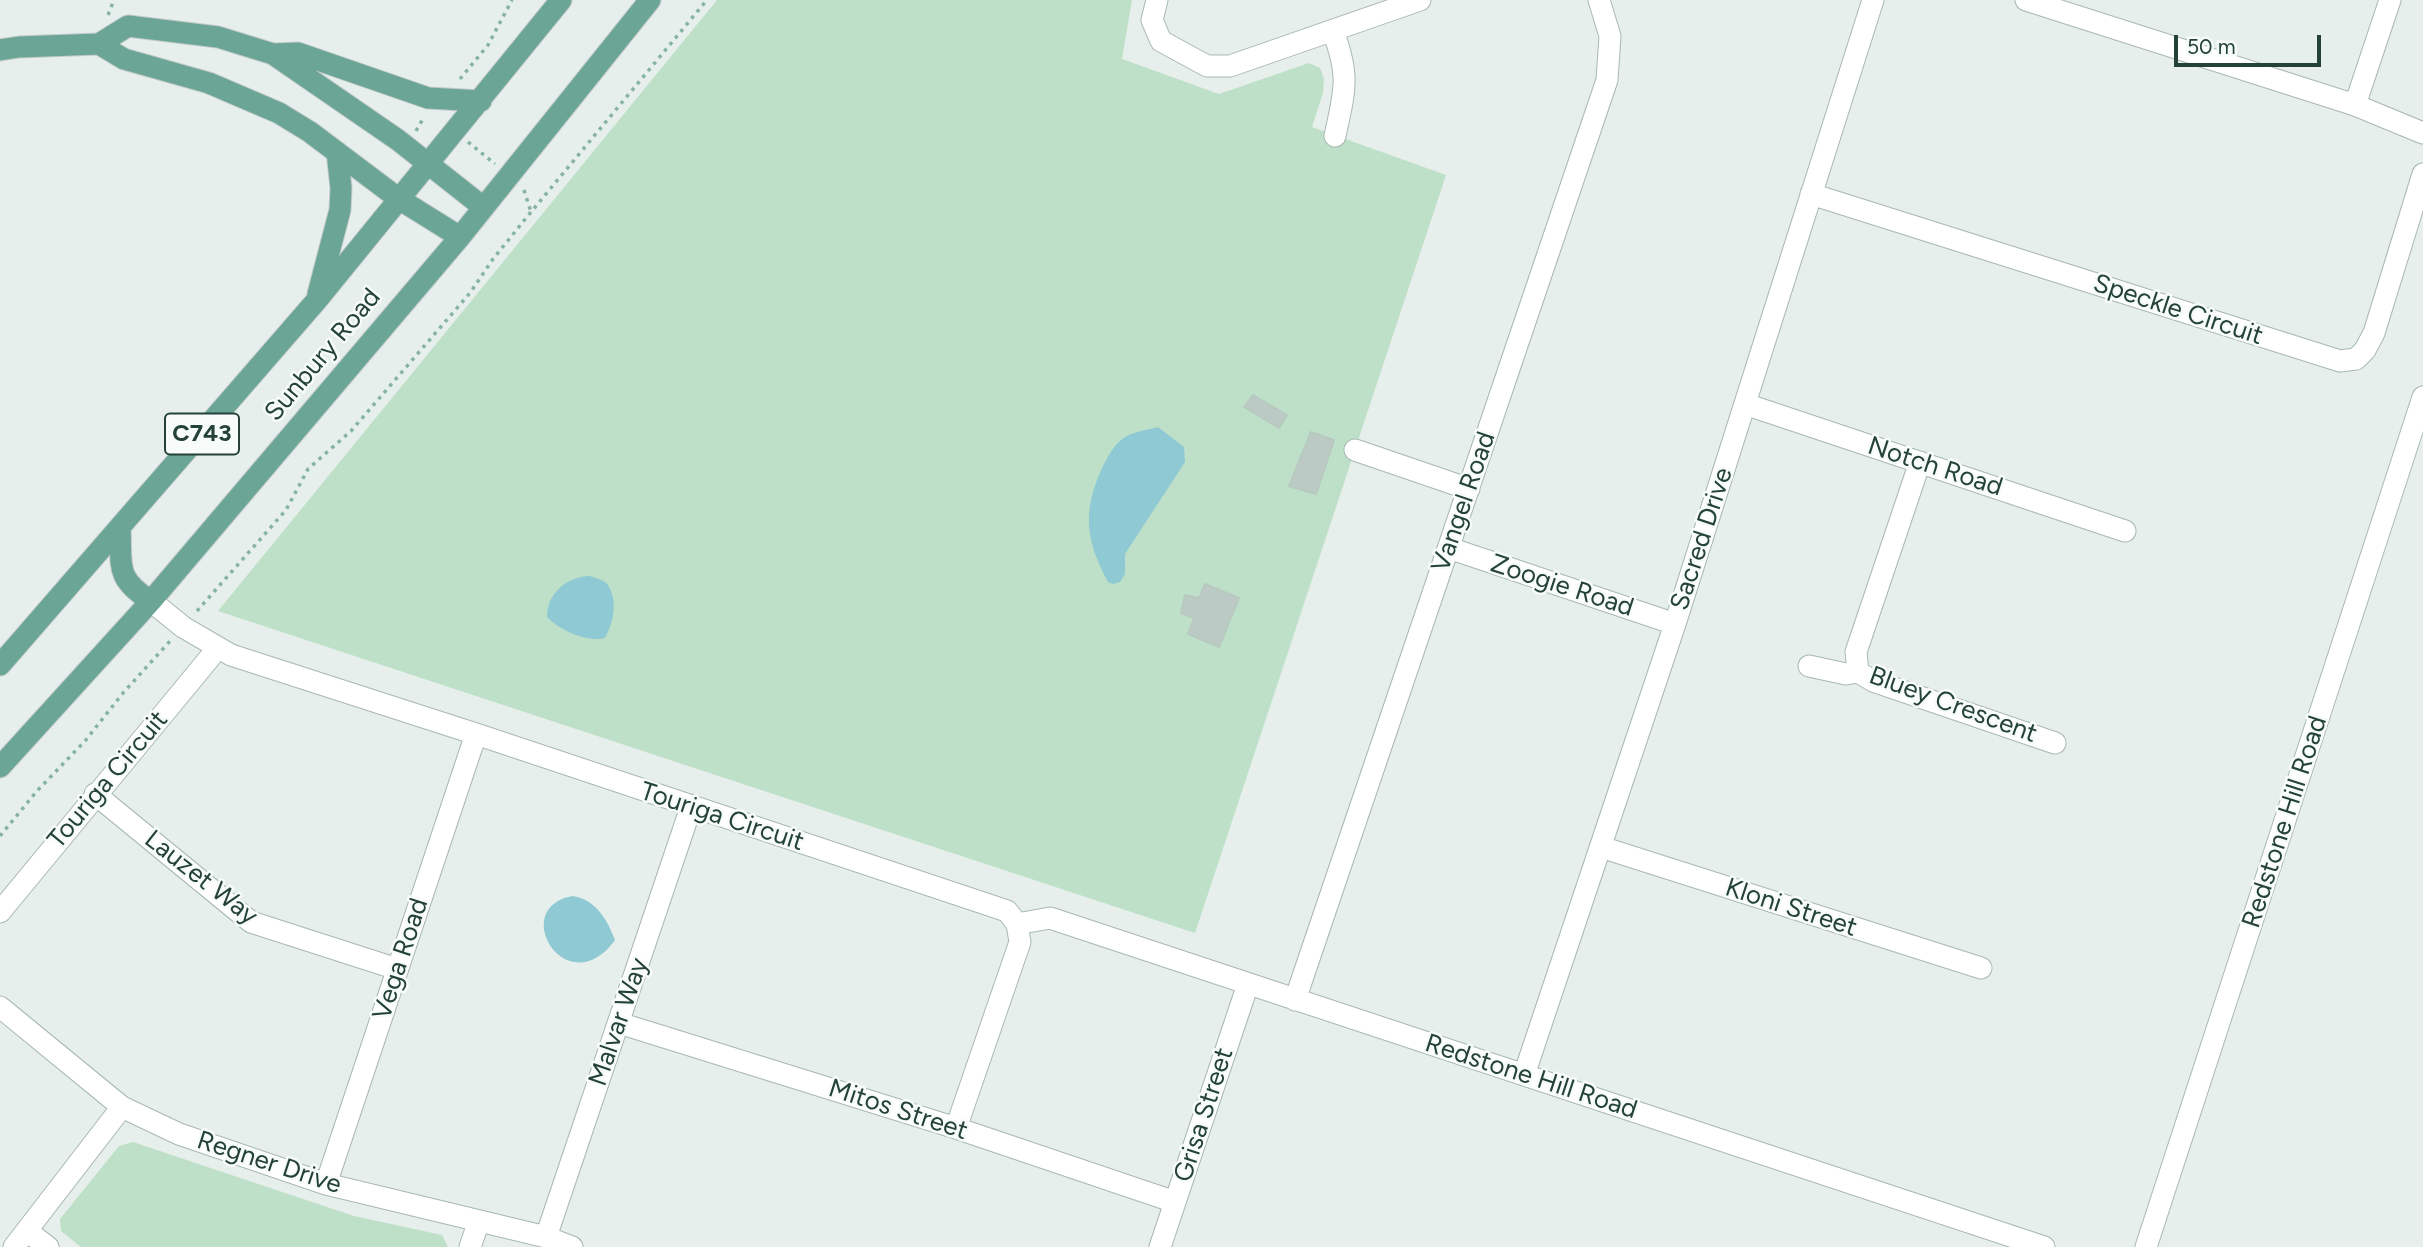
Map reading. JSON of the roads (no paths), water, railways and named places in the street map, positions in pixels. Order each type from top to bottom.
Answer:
[{"type":"main road","name":"Sunbury Road","points":[[0,665],[317,300],[561,0]]},
{"type":"main road","name":"Sunbury Road","points":[[0,767],[151,601],[460,237],[650,0]]},
{"type":"main road","points":[[0,50],[99,44],[128,26],[218,37],[273,54],[428,162],[483,207]]},
{"type":"main road","points":[[99,44],[124,59],[209,83],[279,113],[399,199],[460,237]]},
{"type":"main road","points":[[273,54],[298,53],[428,98],[481,100]]},
{"type":"main road","points":[[317,300],[340,210],[341,188],[337,152]]},
{"type":"main road","points":[[120,527],[122,576],[134,591],[151,601]]},
{"type":"street","points":[[1157,0],[1152,20],[1161,41],[1208,66],[1230,66],[1420,0]]},
{"type":"street","name":"Vangel Road","points":[[1295,1000],[1607,80],[1609,36],[1599,0]]},
{"type":"street","name":"Sacred Drive","points":[[1524,1075],[1675,624],[1873,0]]},
{"type":"street","points":[[2026,0],[2355,105],[2423,133]]},
{"type":"street","points":[[2355,105],[2390,0]]},
{"type":"street","points":[[1333,31],[1342,56],[1346,84],[1335,136]]},
{"type":"street","name":"Speckle Circuit","points":[[1811,194],[2340,361],[2356,359],[2365,351],[2374,333],[2423,174]]},
{"type":"street","name":"Redstone Hill Road","points":[[2146,1247],[2423,397]]},
{"type":"street","name":"Notch Road","points":[[1745,404],[2125,531]]},
{"type":"street","points":[[1355,450],[1469,489]]},
{"type":"street","name":"Bluey Crescent","points":[[1920,462],[1856,652],[1858,672],[1873,681],[2055,743]]},
{"type":"street","name":"Zoogie Road","points":[[1449,548],[1675,624]]},
{"type":"street","name":"Touriga Circuit","points":[[151,601],[183,627],[217,649],[1007,911],[1017,924]]},
{"type":"street","name":"Touriga Circuit","points":[[0,912],[217,649]]},
{"type":"street","points":[[1810,666],[1846,674],[1858,672]]},
{"type":"street","name":"Vega Road","points":[[326,1184],[476,734]]},
{"type":"street","name":"Lauzet Way","points":[[95,794],[251,922],[397,969]]},
{"type":"street","name":"Malvar Way","points":[[545,1237],[691,807]]},
{"type":"street","name":"Kloni Street","points":[[1601,847],[1981,968]]},
{"type":"street","name":"Redstone Hill Road","points":[[1017,924],[1051,918],[2044,1247]]},
{"type":"street","points":[[956,1128],[1020,942],[1017,924]]},
{"type":"street","name":"Grisa Street","points":[[1160,1247],[1248,984]]},
{"type":"street","name":"Regner Drive","points":[[0,1007],[122,1107],[178,1134],[326,1184],[479,1220],[572,1247]]},
{"type":"street","name":"Mitos Street","points":[[619,1023],[956,1128],[1175,1202]]},
{"type":"street","points":[[48,1247],[21,1239],[122,1107]]},
{"type":"street","points":[[470,1247],[479,1220]]},
{"type":"water","points":[[1158,427],[1184,447],[1185,462],[1125,554],[1125,574],[1120,582],[1113,584],[1108,582],[1100,567],[1091,538],[1089,511],[1096,482],[1119,442],[1131,434]]},
{"type":"water","points":[[589,576],[606,583],[612,593],[613,613],[605,638],[590,639],[574,634],[547,617],[550,601],[560,588],[573,579]]},
{"type":"water","points":[[573,896],[588,902],[600,912],[615,940],[597,958],[579,963],[563,958],[551,947],[545,932],[545,917],[554,904]]}]
